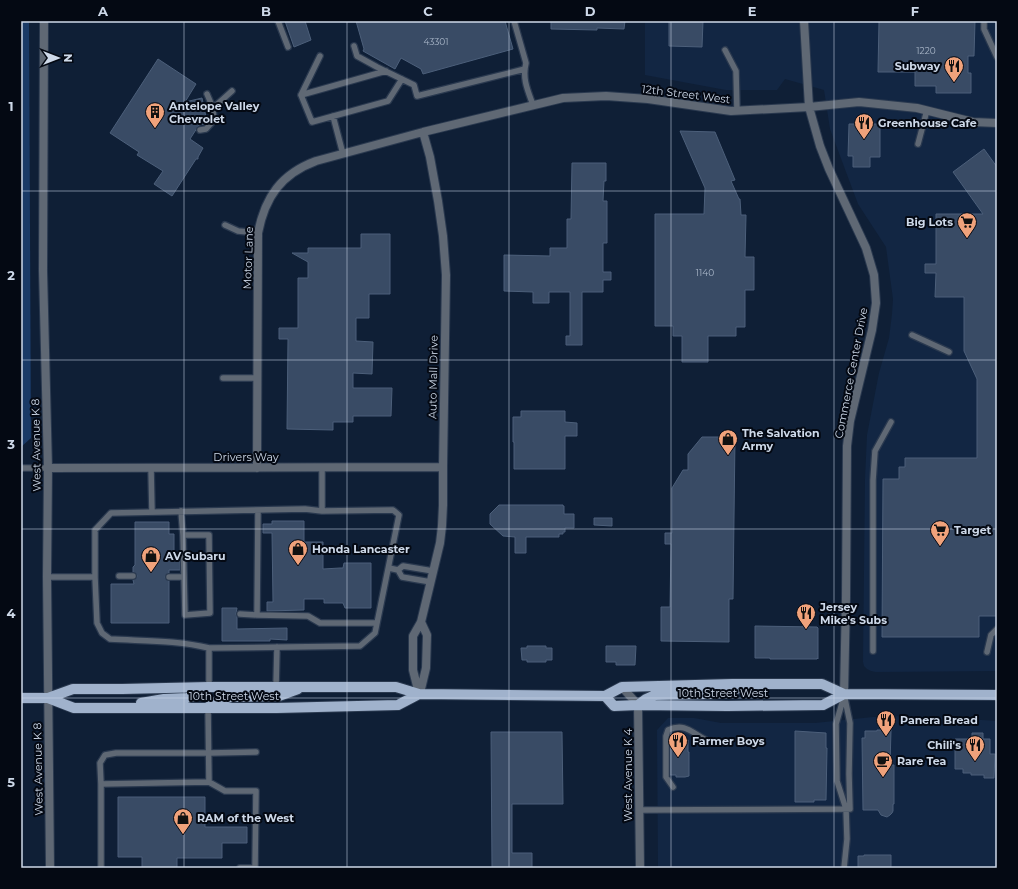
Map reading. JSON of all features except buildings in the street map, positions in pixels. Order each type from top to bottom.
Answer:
[{"type":"main road","name":"10th Street West","points":[[21,698],[48,698],[73,689],[209,687],[396,687],[420,694],[605,696],[622,687],[750,683],[822,684],[844,694],[997,695]]},
{"type":"main road","points":[[638,705],[655,695],[730,692],[750,683]]},
{"type":"main road","points":[[118,708],[164,698],[187,698],[197,695],[209,687]]},
{"type":"main road","points":[[208,707],[220,700],[232,697],[279,696],[304,687]]},
{"type":"main road","name":"10th Street West","points":[[48,698],[74,708],[277,708],[398,705],[420,694]]},
{"type":"main road","name":"10th Street West","points":[[605,696],[614,706],[727,706],[823,705],[844,694]]},
{"type":"street","name":"West Avenue K 8","points":[[44,21],[43,271],[48,468],[47,577],[50,868]]},
{"type":"street","name":"Commerce Center Drive","points":[[804,21],[809,107],[820,146],[829,169],[866,248],[874,275],[876,303],[872,330],[850,421],[847,446],[844,694]]},
{"type":"street","name":"12th Street West","points":[[423,132],[563,98],[606,96],[648,99],[731,111],[809,107],[859,102],[917,108],[973,122],[997,123]]},
{"type":"street","name":"Motor Lane","points":[[257,468],[258,233],[265,206],[278,186],[304,165],[423,132]]},
{"type":"street","name":"Auto Mall Drive","points":[[420,694],[413,670],[413,636],[421,622],[440,543],[442,526],[446,275],[438,200],[430,157],[423,132]]},
{"type":"street","name":"Drivers Way","points":[[48,468],[443,467]]},
{"type":"street","points":[[420,694],[426,668],[427,635],[421,622]]},
{"type":"street","points":[[622,687],[638,705]]},
{"type":"street","name":"West Avenue K 4","points":[[638,705],[640,868]]},
{"type":"lane","points":[[278,21],[288,48]]},
{"type":"lane","points":[[514,21],[526,63],[524,79],[533,106]]},
{"type":"lane","points":[[984,21],[984,29],[997,57]]},
{"type":"lane","points":[[354,46],[357,56],[414,85],[417,96],[525,69]]},
{"type":"lane","points":[[725,50],[736,71],[737,111]]},
{"type":"lane","points":[[320,56],[301,95],[312,122],[388,101],[402,79]]},
{"type":"lane","points":[[301,95],[386,71]]},
{"type":"lane","points":[[213,108],[232,91]]},
{"type":"lane","points":[[200,130],[206,129],[214,120],[213,108],[207,94]]},
{"type":"lane","points":[[918,144],[927,110]]},
{"type":"lane","points":[[334,116],[343,154]]},
{"type":"lane","points":[[225,225],[238,231],[258,233]]},
{"type":"lane","points":[[912,335],[949,352]]},
{"type":"lane","points":[[223,378],[257,378]]},
{"type":"lane","points":[[873,651],[873,480],[875,451],[891,422]]},
{"type":"lane","points":[[322,467],[322,511]]},
{"type":"lane","points":[[21,468],[48,468]]},
{"type":"lane","points":[[152,468],[152,512]]},
{"type":"lane","points":[[256,615],[258,510]]},
{"type":"lane","points":[[258,510],[393,510],[399,515],[375,633],[360,646],[209,648],[193,644],[110,639],[102,633],[97,623],[95,530],[111,513],[258,510]]},
{"type":"lane","points":[[181,511],[185,615],[210,613],[209,535],[183,535]]},
{"type":"lane","points":[[398,570],[403,566],[433,571]]},
{"type":"lane","points":[[389,568],[398,570],[402,576],[431,582]]},
{"type":"lane","points":[[118,576],[133,576]]},
{"type":"lane","points":[[169,576],[184,577]]},
{"type":"lane","points":[[47,577],[95,577]]},
{"type":"lane","points":[[240,614],[308,616],[320,623],[377,623]]},
{"type":"lane","points":[[987,652],[991,635],[997,629]]},
{"type":"lane","points":[[276,687],[277,647]]},
{"type":"lane","points":[[209,648],[209,687]]},
{"type":"lane","name":"Commerce Center Drive","points":[[844,694],[850,723],[850,809],[846,809],[837,781],[836,724],[844,694]]},
{"type":"lane","points":[[208,707],[210,782]]},
{"type":"lane","points":[[673,786],[666,777],[666,736],[668,730],[676,727],[687,728],[706,740]]},
{"type":"lane","points":[[101,868],[100,763],[104,755],[116,753],[256,752]]},
{"type":"lane","points":[[101,784],[210,782],[225,791],[256,791],[255,868],[240,868]]},
{"type":"lane","points":[[639,810],[846,809],[847,839],[844,868]]},
{"type":"shaded area","points":[[21,21],[29,21],[31,438],[21,447]]},
{"type":"shaded area","points":[[645,21],[997,21],[997,671],[876,672],[867,669],[864,666],[865,479],[867,435],[879,373],[889,338],[893,299],[886,247],[858,204],[830,129],[824,90],[785,79],[777,90],[726,90],[645,75]]},
{"type":"shaded area","points":[[904,716],[997,721],[997,868],[658,868],[657,730],[668,718],[694,718],[721,723],[815,723],[873,717]]},
{"type":"place","name":"Subway","points":[[954,83]]},
{"type":"place","name":"Antelope Valley Chevrolet","points":[[155,129]]},
{"type":"place","name":"Greenhouse Cafe","points":[[864,140]]},
{"type":"place","name":"Big Lots","points":[[967,239]]},
{"type":"place","name":"The Salvation Army","points":[[728,456]]},
{"type":"place","name":"Target","points":[[940,547]]},
{"type":"place","name":"Honda Lancaster","points":[[298,566]]},
{"type":"place","name":"AV Subaru","points":[[151,573]]},
{"type":"place","name":"Jersey Mike's Subs","points":[[806,630]]},
{"type":"place","name":"Panera Bread","points":[[886,737]]},
{"type":"place","name":"Farmer Boys","points":[[678,758]]},
{"type":"place","name":"Chili's","points":[[975,762]]},
{"type":"place","name":"Rare Tea","points":[[883,778]]},
{"type":"place","name":"RAM of the West","points":[[183,835]]}]
